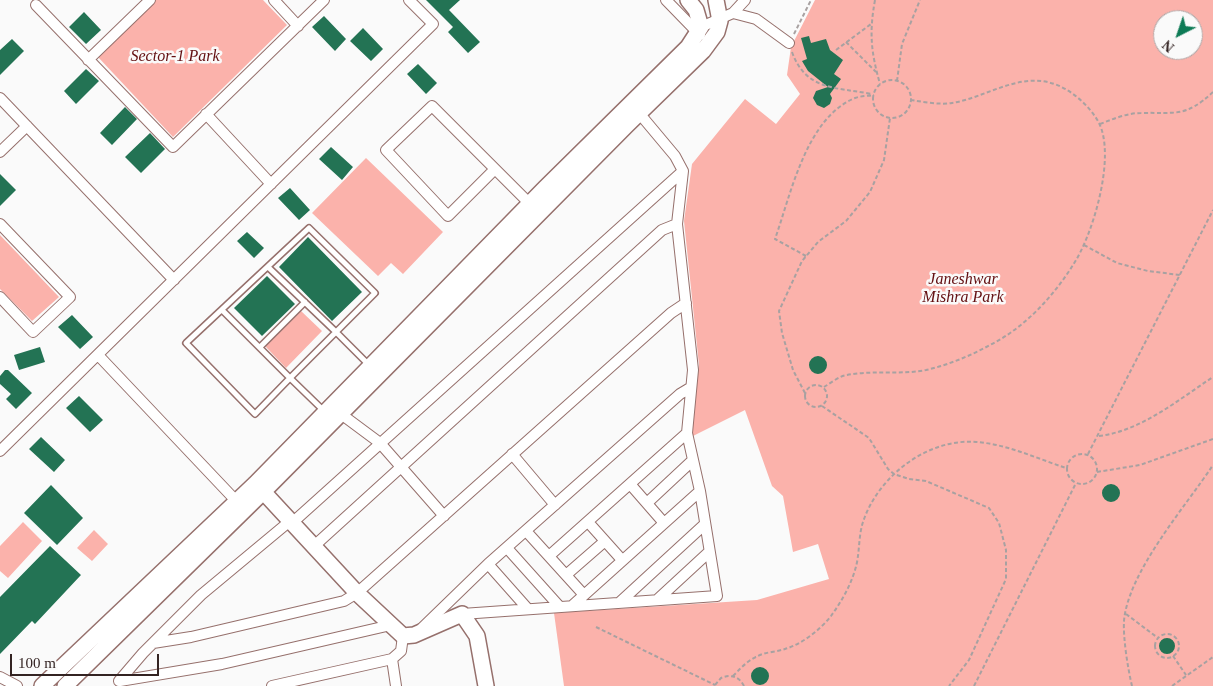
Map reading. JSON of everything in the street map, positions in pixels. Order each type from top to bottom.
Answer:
[{"type":"street","points":[[88,60],[150,0]]},
{"type":"street","points":[[274,0],[298,26]]},
{"type":"street","points":[[36,5],[173,147],[324,0]]},
{"type":"street","points":[[0,451],[433,24],[409,0]]},
{"type":"street","points":[[666,0],[699,30],[708,44]]},
{"type":"street","points":[[688,0],[696,10],[699,30]]},
{"type":"street","points":[[716,0],[756,19],[789,43]]},
{"type":"street","points":[[259,488],[325,412],[529,203],[688,47],[699,30],[735,8]]},
{"type":"street","points":[[42,686],[341,414],[708,44],[735,8]]},
{"type":"street","points":[[0,98],[174,280]]},
{"type":"street","points":[[495,169],[448,216],[386,150],[432,106],[495,169],[529,203]]},
{"type":"street","points":[[408,636],[462,614],[717,596],[700,491],[687,433],[693,370],[677,224],[683,171],[675,156],[639,113]]},
{"type":"street","points":[[206,114],[271,184]]},
{"type":"street","points":[[0,152],[27,126]]},
{"type":"street","points":[[118,683],[153,643],[201,595],[291,522],[683,171]]},
{"type":"street","points":[[0,224],[70,297],[33,332],[0,297]]},
{"type":"street","points":[[313,547],[662,230],[677,224]]},
{"type":"street","points":[[153,643],[191,637],[344,601],[356,593],[444,516],[671,313],[686,303]]},
{"type":"street","points":[[98,355],[241,505]]},
{"type":"street","points":[[273,686],[392,659],[401,651],[408,636],[680,394],[690,388]]},
{"type":"street","points":[[341,414],[380,443],[444,516]]},
{"type":"street","points":[[549,556],[687,433]]},
{"type":"street","points":[[512,454],[555,505]]},
{"type":"street","points":[[647,503],[693,460]]},
{"type":"street","points":[[630,484],[664,523]]},
{"type":"street","points":[[259,488],[356,593],[392,625],[408,636]]},
{"type":"street","points":[[572,605],[700,491]]},
{"type":"street","points":[[65,686],[241,505]]},
{"type":"street","points":[[588,522],[622,560]]},
{"type":"street","points":[[619,603],[705,524]]},
{"type":"street","points":[[526,531],[584,595]]},
{"type":"street","points":[[566,575],[605,541]]},
{"type":"street","points":[[507,548],[559,606]]},
{"type":"street","points":[[656,600],[709,552]]},
{"type":"street","points":[[488,564],[527,608]]},
{"type":"street","points":[[462,614],[477,636],[486,686]]},
{"type":"street","points":[[118,683],[222,664],[392,625]]},
{"type":"street","points":[[392,659],[396,686]]},
{"type":"street","points":[[324,674],[326,686]]},
{"type":"street","points":[[0,677],[17,686]]},
{"type":"lane","points":[[310,228],[375,293],[255,414],[186,343],[222,310],[310,228]]},
{"type":"lane","points":[[268,267],[370,366]]},
{"type":"lane","points":[[260,347],[305,302]]},
{"type":"lane","points":[[222,310],[325,412]]},
{"type":"path","points":[[811,0],[789,43],[796,63],[804,75],[818,84],[874,95]]},
{"type":"path","points":[[875,0],[871,24],[871,52],[880,84]]},
{"type":"path","points":[[897,81],[902,44],[920,0]]},
{"type":"path","points":[[836,50],[871,24]]},
{"type":"path","points":[[846,42],[877,72]]},
{"type":"path","points":[[805,393],[811,386],[824,387],[845,375],[925,370],[954,362],[990,345],[1036,312],[1062,280],[1084,245],[1095,217],[1103,176],[1104,145],[1100,124],[1073,94],[1050,83],[1029,80],[976,98],[950,104],[911,100]]},
{"type":"path","points":[[886,81],[897,81],[906,87],[911,100],[904,113],[890,118],[878,111],[874,104],[874,95],[880,84],[886,81]]},
{"type":"path","points":[[1100,124],[1124,115],[1182,112],[1197,106],[1213,92]]},
{"type":"path","points":[[806,256],[775,239],[812,137],[833,113],[855,98],[874,95]]},
{"type":"path","points":[[824,387],[828,400],[818,408],[809,405],[793,370],[782,333],[779,311],[791,283],[806,256],[818,242],[846,221],[870,192],[884,160],[890,118]]},
{"type":"path","points":[[1088,454],[1213,210]]},
{"type":"path","points":[[1084,245],[1117,263],[1148,271],[1180,275]]},
{"type":"path","points":[[1097,436],[1114,434],[1148,420],[1213,377]]},
{"type":"path","points":[[822,406],[869,438],[888,470],[909,479],[926,481],[989,508],[999,524],[1006,550],[1006,579],[969,660],[950,686]]},
{"type":"path","points":[[1097,472],[1096,463],[1088,454],[1076,454],[1071,457],[1066,468],[1068,474],[1076,483],[1088,483],[1097,472],[1140,465],[1213,439]]},
{"type":"path","points":[[596,627],[715,685],[721,678],[733,676],[756,656],[788,648],[815,633],[829,619],[844,598],[856,570],[864,522],[877,497],[894,474],[918,456],[951,442],[976,442],[999,446],[1066,468]]},
{"type":"path","points":[[1132,686],[1124,621],[1131,594],[1144,565],[1213,464]]},
{"type":"path","points":[[974,686],[1076,483]]},
{"type":"path","points":[[1126,614],[1158,638]]},
{"type":"path","points":[[1169,635],[1176,640],[1178,649],[1173,656],[1164,658],[1157,653],[1155,644],[1158,638],[1169,635]]},
{"type":"path","points":[[1173,656],[1186,675]]},
{"type":"path","points":[[1172,686],[1213,657]]},
{"type":"path","points":[[733,676],[739,679],[744,686]]},
{"type":"green space","name":"Sector-1 Park","points":[[156,0],[263,0],[287,25],[173,137],[98,57]]},
{"type":"green space","name":"Janeshwar Mishra Park","points":[[815,0],[1213,0],[1213,686],[564,686],[554,613],[757,600],[829,579],[818,544],[793,552],[783,496],[772,486],[745,410],[691,437],[699,365],[684,221],[692,164],[745,99],[776,124],[800,94],[787,75],[791,47]]},
{"type":"green space","points":[[366,158],[443,232],[403,274],[391,263],[378,276],[312,213]]},
{"type":"green space","points":[[0,235],[59,297],[32,321],[0,289]]},
{"type":"green space","points":[[301,311],[322,331],[286,368],[265,346]]},
{"type":"green space","points":[[23,522],[42,541],[8,578],[0,571],[0,546]]},
{"type":"green space","points":[[94,530],[108,544],[92,561],[77,548]]},
{"type":"building","points":[[426,0],[460,0],[449,10],[480,42],[468,53],[448,32],[453,27]]},
{"type":"building","points":[[84,12],[101,30],[86,44],[69,27]]},
{"type":"building","points":[[324,16],[346,39],[335,51],[312,27]]},
{"type":"building","points":[[363,28],[383,49],[371,61],[350,41]]},
{"type":"building","points":[[809,36],[811,43],[826,39],[830,50],[843,60],[834,74],[841,79],[830,94],[832,98],[830,104],[824,108],[817,105],[813,98],[816,91],[828,87],[808,71],[802,61],[807,59],[801,38]]},
{"type":"building","points":[[12,39],[24,51],[0,75],[0,50]]},
{"type":"building","points":[[418,64],[437,83],[426,94],[407,74]]},
{"type":"building","points":[[86,69],[99,81],[76,104],[64,91]]},
{"type":"building","points":[[125,107],[137,119],[112,145],[100,133]]},
{"type":"building","points":[[150,133],[165,149],[141,173],[125,157]]},
{"type":"building","points":[[331,147],[353,167],[342,180],[319,159]]},
{"type":"building","points":[[0,174],[16,190],[0,206]]},
{"type":"building","points":[[290,188],[310,210],[299,220],[278,198]]},
{"type":"building","points":[[247,232],[264,248],[254,258],[237,241]]},
{"type":"building","points":[[308,237],[362,292],[332,321],[279,267]]},
{"type":"building","points":[[267,276],[295,304],[262,336],[234,308]]},
{"type":"building","points":[[72,315],[93,337],[80,349],[58,327]]},
{"type":"building","points":[[40,347],[45,362],[19,370],[14,355]]},
{"type":"building","points":[[818,356],[824,359],[827,365],[824,371],[818,374],[812,371],[809,365],[812,359]]},
{"type":"building","points":[[5,370],[8,370],[32,393],[16,409],[6,399],[11,394],[0,384],[0,376]]},
{"type":"building","points":[[79,396],[103,420],[90,432],[66,408]]},
{"type":"building","points":[[41,437],[65,460],[54,472],[29,449]]},
{"type":"building","points":[[1111,484],[1117,487],[1120,493],[1117,499],[1111,502],[1105,499],[1102,493],[1105,487]]},
{"type":"building","points":[[51,485],[83,518],[57,545],[24,513]]},
{"type":"building","points":[[50,546],[81,575],[35,624],[32,621],[0,654],[0,597]]},
{"type":"building","points":[[1164,638],[1170,638],[1175,643],[1173,652],[1164,654],[1159,649],[1159,643]]},
{"type":"building","points":[[760,667],[766,670],[769,676],[766,682],[760,685],[754,682],[751,676],[754,670]]}]
